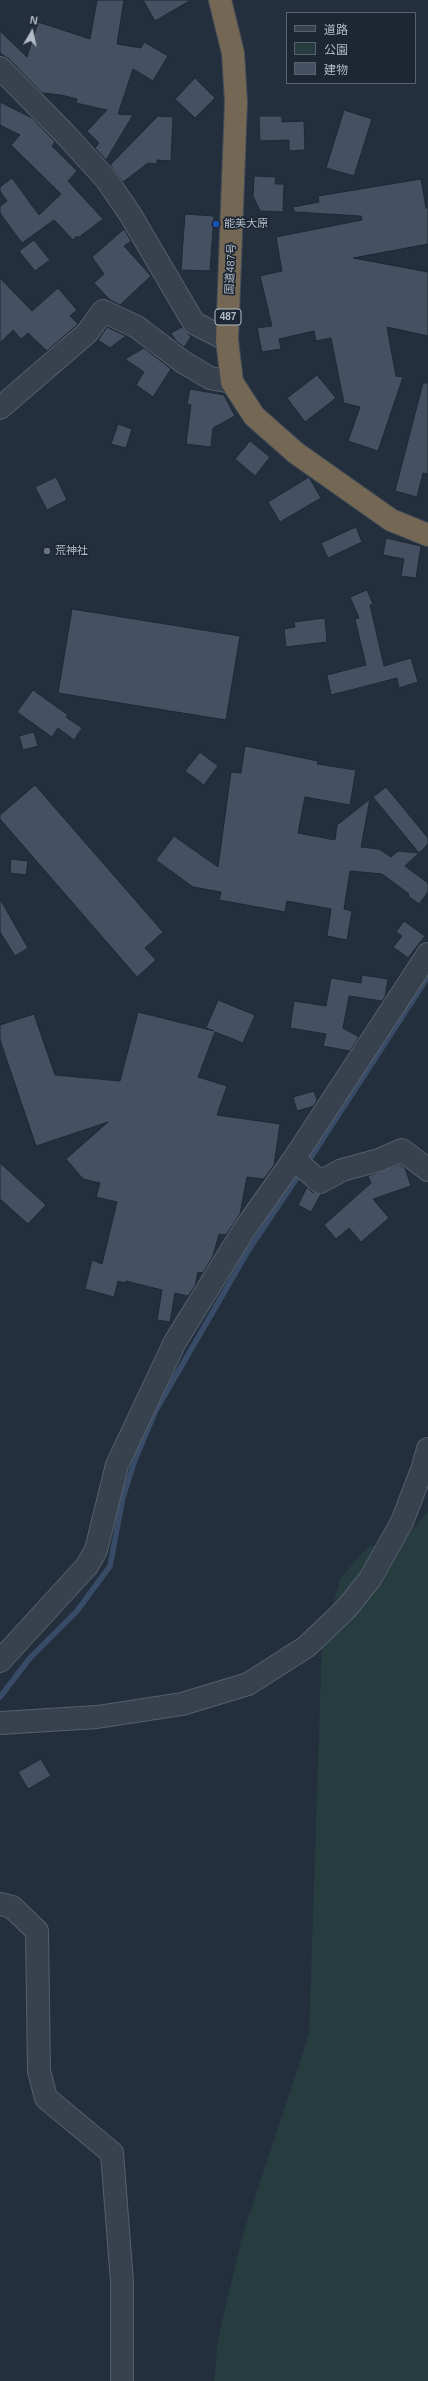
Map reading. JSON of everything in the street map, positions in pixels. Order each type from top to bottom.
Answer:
[{"type":"highway","name":"国道487号","points":[[220,0],[233,53],[236,102],[227,340],[232,382],[254,416],[296,453],[391,520],[428,535]]},
{"type":"street","points":[[0,68],[66,135],[106,179],[138,227],[194,322],[227,340]]},
{"type":"street","points":[[0,408],[87,332],[103,311],[137,328],[183,362],[210,378],[232,382]]},
{"type":"street","points":[[2,1655],[87,1566],[96,1550],[117,1464],[175,1342],[244,1230],[294,1159],[428,954]]},
{"type":"street","points":[[294,1159],[320,1182],[342,1170],[379,1160],[402,1150],[428,1170]]},
{"type":"street","points":[[0,1723],[97,1717],[174,1705],[248,1684],[306,1647],[346,1609],[370,1578],[402,1522],[423,1467],[428,1449]]},
{"type":"street","points":[[0,1904],[12,1907],[37,1931],[39,2071],[46,2098],[112,2153],[122,2282],[122,2381]]},
{"type":"green space","points":[[428,1512],[428,2381],[214,2381],[218,2339],[242,2237],[309,2034],[322,1641],[341,1577],[368,1547],[402,1541]]},
{"type":"building","points":[[97,0],[124,0],[117,44],[141,48],[144,42],[168,56],[153,81],[133,69],[118,114],[133,115],[106,160],[95,148],[99,143],[87,131],[107,110],[76,103],[77,99],[61,95],[42,93],[9,59],[0,53],[0,31],[27,57],[38,22],[90,39]]},
{"type":"building","points":[[143,0],[191,0],[155,21]]},
{"type":"building","points":[[195,78],[215,98],[195,118],[175,99]]},
{"type":"building","points":[[0,102],[32,118],[55,142],[52,146],[77,171],[68,181],[103,219],[78,238],[77,236],[73,240],[54,220],[22,243],[0,213],[0,206],[7,201],[0,191],[0,187],[12,178],[39,215],[61,194],[11,145],[20,135],[0,125]]},
{"type":"building","points":[[344,110],[372,119],[354,176],[326,168]]},
{"type":"building","points":[[158,116],[173,117],[171,161],[157,160],[157,164],[148,163],[123,182],[110,165]]},
{"type":"building","points":[[259,116],[282,116],[282,122],[304,121],[305,150],[289,151],[289,140],[260,141]]},
{"type":"building","points":[[254,176],[276,177],[275,184],[284,184],[283,212],[260,211],[253,196]]},
{"type":"building","points":[[421,179],[426,208],[428,208],[428,244],[353,258],[428,272],[428,336],[387,327],[396,376],[403,377],[378,451],[348,441],[360,407],[344,403],[331,338],[316,341],[314,331],[279,339],[281,349],[262,352],[257,328],[272,326],[260,276],[282,271],[276,237],[362,220],[361,216],[294,212],[293,207],[319,202],[318,196]]},
{"type":"building","points":[[185,214],[214,216],[210,271],[181,270]]},
{"type":"building","points":[[124,229],[131,241],[124,246],[151,276],[120,305],[110,300],[94,283],[104,274],[92,257]]},
{"type":"building","points":[[34,240],[50,260],[35,271],[19,251]]},
{"type":"building","points":[[0,278],[32,311],[58,288],[77,310],[70,316],[78,324],[47,351],[28,333],[21,339],[13,330],[0,343]]},
{"type":"building","points":[[107,327],[126,336],[110,348],[98,340]]},
{"type":"building","points":[[182,327],[191,337],[184,347],[176,341],[171,333]]},
{"type":"building","points":[[144,348],[171,369],[153,397],[136,385],[144,372],[125,359]]},
{"type":"building","points":[[317,375],[336,398],[305,422],[287,398]]},
{"type":"building","points":[[423,383],[428,383],[428,474],[423,473],[417,497],[395,491]]},
{"type":"building","points":[[190,389],[224,395],[235,416],[213,428],[211,447],[186,444],[191,405],[187,404]]},
{"type":"building","points":[[118,424],[132,429],[126,448],[111,444]]},
{"type":"building","points":[[250,441],[270,457],[255,476],[235,459]]},
{"type":"building","points":[[56,477],[67,500],[47,510],[35,487]]},
{"type":"building","points":[[309,477],[321,498],[280,522],[268,502]]},
{"type":"building","points":[[356,527],[362,542],[328,558],[321,543]]},
{"type":"building","points":[[386,538],[421,546],[416,578],[401,576],[404,559],[383,555]]},
{"type":"building","points":[[367,590],[373,604],[370,605],[384,666],[411,658],[418,682],[399,688],[397,678],[331,695],[327,675],[366,665],[355,619],[359,618],[350,597]]},
{"type":"building","points":[[72,609],[240,636],[226,720],[58,693]]},
{"type":"building","points":[[325,618],[327,642],[286,647],[284,629],[295,627],[294,622]]},
{"type":"building","points":[[33,690],[68,715],[66,717],[82,728],[74,740],[58,728],[52,737],[17,712]]},
{"type":"building","points":[[34,732],[38,746],[23,750],[19,736]]},
{"type":"building","points":[[245,746],[318,761],[317,764],[356,770],[350,805],[305,797],[298,833],[335,840],[337,825],[370,799],[361,847],[379,849],[391,857],[398,851],[419,853],[405,866],[428,883],[428,892],[419,904],[408,896],[409,894],[382,874],[350,871],[344,909],[352,911],[347,940],[327,936],[331,909],[287,901],[285,912],[219,900],[221,892],[193,887],[156,860],[174,836],[218,867],[231,772],[241,773]]},
{"type":"building","points":[[200,752],[218,766],[204,785],[185,771]]},
{"type":"building","points":[[35,785],[163,932],[145,948],[156,960],[137,977],[0,819],[0,815]]},
{"type":"building","points":[[386,787],[428,838],[428,844],[419,853],[373,797]]},
{"type":"building","points":[[11,859],[28,861],[26,875],[10,873]]},
{"type":"building","points":[[0,899],[28,948],[15,956],[0,932]]},
{"type":"building","points":[[404,921],[425,936],[408,958],[393,947],[402,936],[396,932]]},
{"type":"building","points":[[362,975],[388,979],[385,997],[382,1001],[349,996],[343,1028],[359,1037],[350,1051],[323,1046],[326,1034],[290,1028],[294,1001],[326,1006],[331,978],[361,983]]},
{"type":"building","points":[[218,1000],[255,1015],[243,1043],[215,1032],[198,1077],[227,1086],[217,1115],[280,1124],[274,1165],[264,1179],[247,1177],[240,1214],[226,1235],[219,1234],[213,1256],[203,1273],[198,1272],[195,1286],[188,1296],[175,1293],[170,1322],[157,1320],[162,1290],[126,1281],[125,1283],[118,1281],[114,1297],[85,1289],[92,1260],[102,1264],[117,1202],[96,1197],[100,1183],[83,1179],[66,1159],[108,1122],[36,1146],[0,1040],[0,1025],[34,1014],[55,1075],[120,1081],[138,1012],[214,1031],[206,1028]]},
{"type":"building","points":[[314,1091],[317,1100],[314,1106],[297,1111],[293,1097]]},
{"type":"building","points":[[0,1163],[46,1205],[28,1224],[0,1199]]},
{"type":"building","points":[[400,1164],[405,1168],[411,1186],[373,1199],[389,1218],[361,1242],[349,1228],[336,1239],[324,1225],[371,1183],[368,1176]]},
{"type":"building","points":[[307,1187],[312,1192],[321,1194],[311,1212],[298,1205]]},
{"type":"building","points":[[41,1759],[51,1776],[28,1789],[18,1772]]},
{"type":"waterway","points":[[306,1165],[428,977]]},
{"type":"waterway","points":[[0,1697],[30,1658],[77,1611],[110,1566],[123,1497],[135,1460],[156,1410],[248,1251],[301,1172]]},
{"type":"place","name":"能美大原","points":[[216,224]]},
{"type":"place","name":"荒神社","points":[[47,551]]}]
